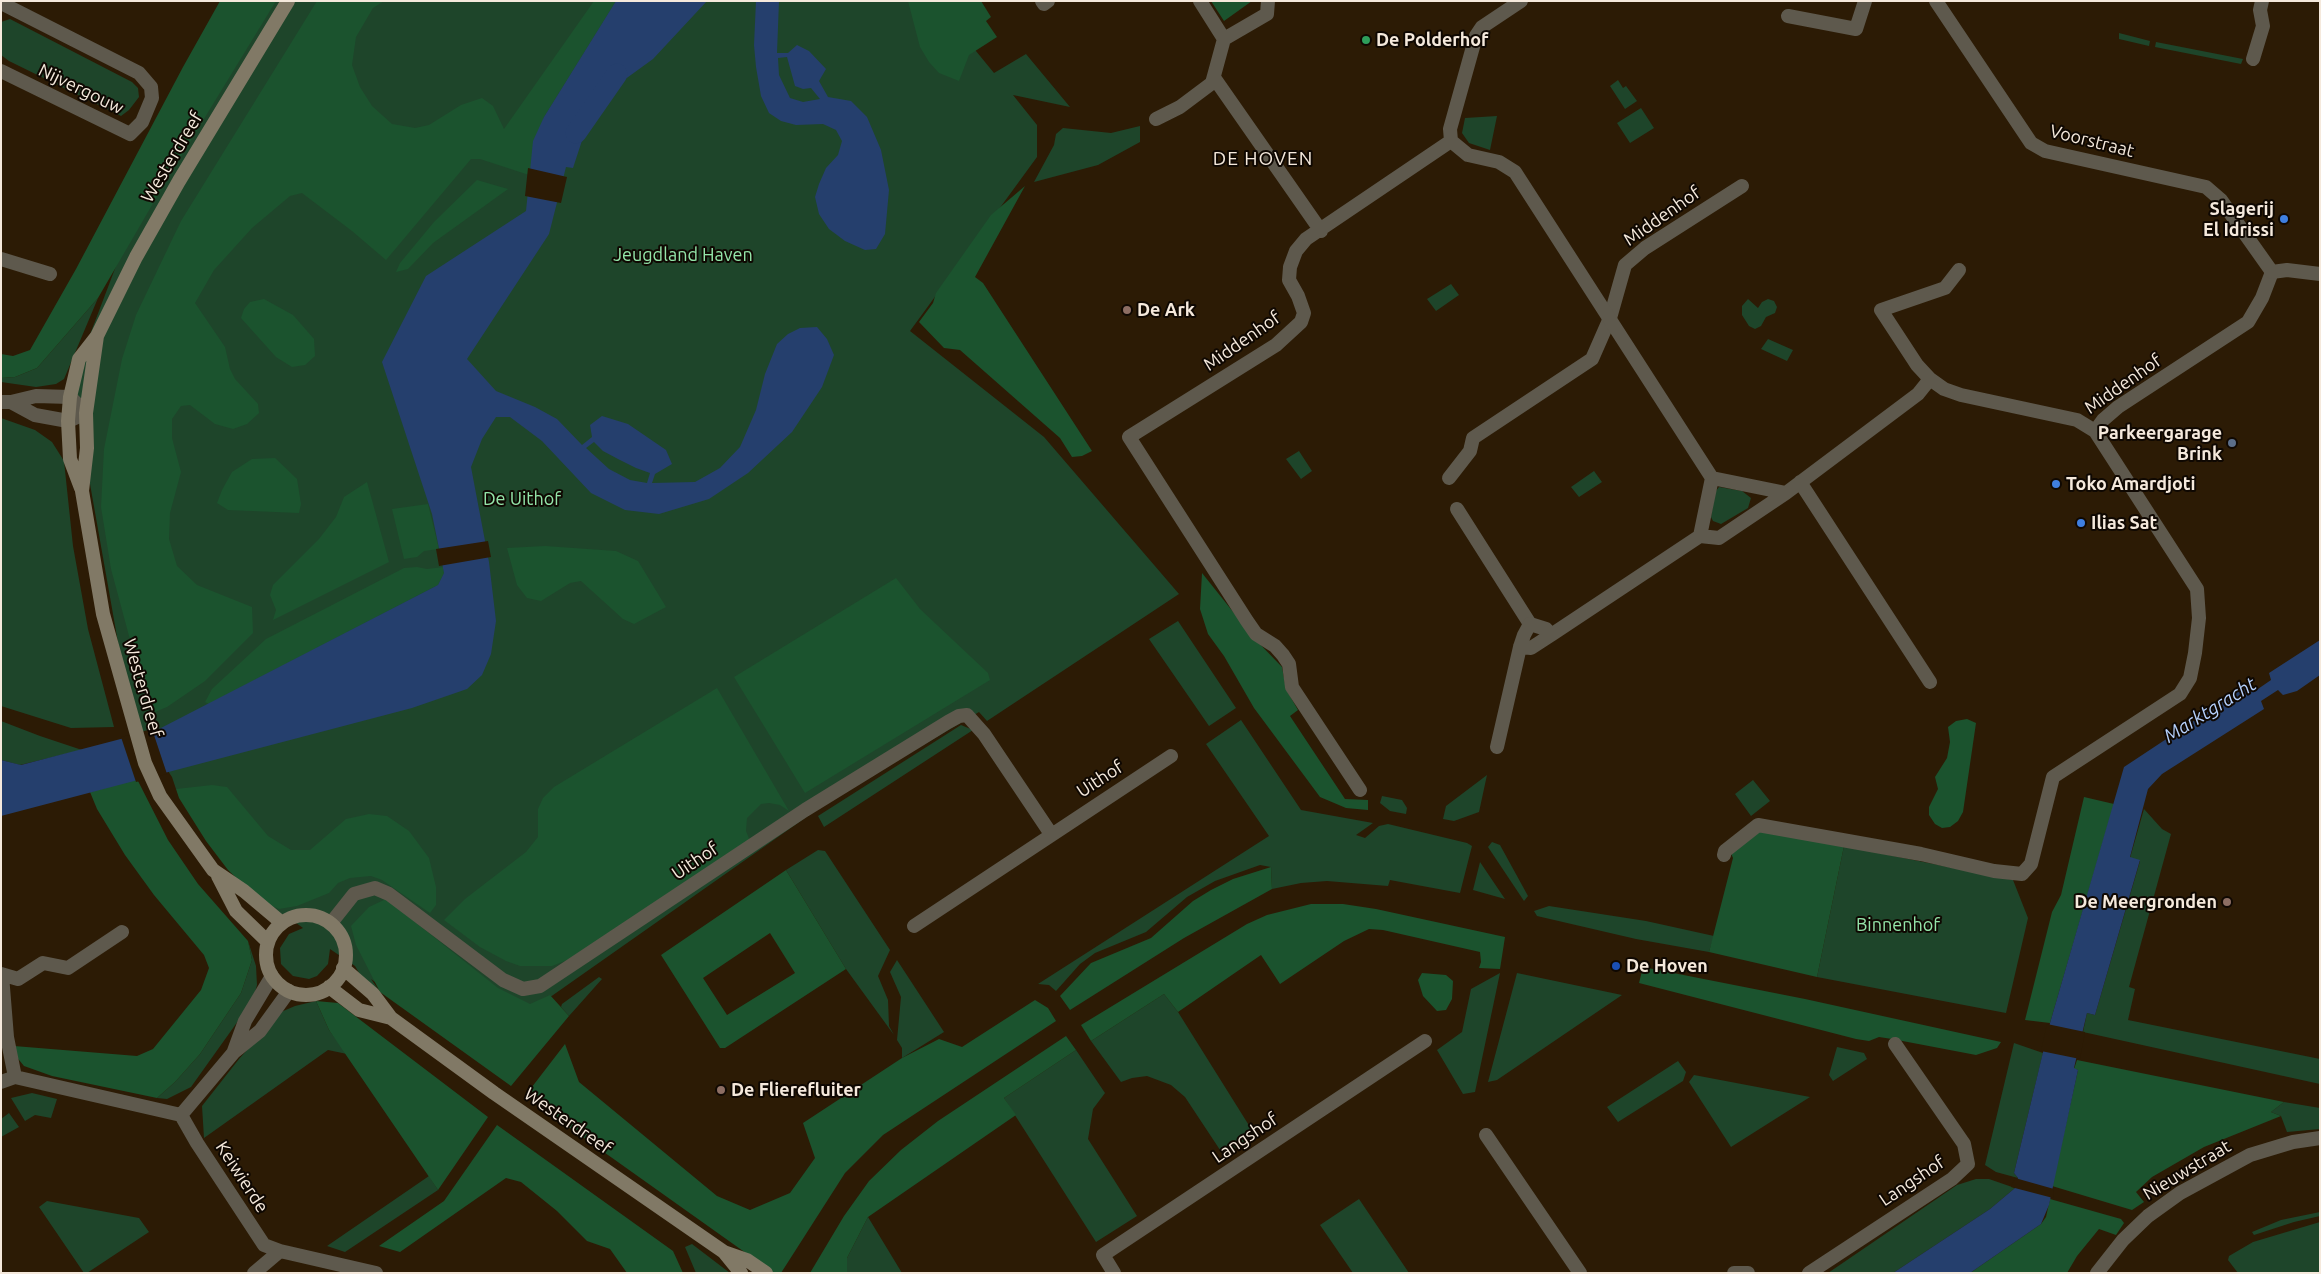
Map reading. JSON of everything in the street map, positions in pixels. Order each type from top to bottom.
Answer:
[{"type":"main road","name":"Westerdreef","points":[[268,942],[236,911],[218,875],[160,796],[145,764],[125,699],[103,614],[82,491],[70,459],[68,421],[70,397],[79,359],[97,336],[136,257],[179,181],[288,1]]},
{"type":"main road","name":"Westerdreef","points":[[82,491],[87,448],[86,413],[97,336]]},
{"type":"main road","name":"Westerdreef","points":[[218,875],[244,891],[282,923]]},
{"type":"main road","points":[[312,915],[331,924],[339,933],[344,944],[346,956],[343,968],[337,979],[329,987],[310,994],[290,991],[272,976],[266,954],[268,942],[274,931],[282,923],[291,918],[312,915]]},
{"type":"main road","name":"Westerdreef","points":[[343,968],[373,994],[391,1018],[494,1094],[724,1252],[747,1260],[766,1273]]},
{"type":"main road","name":"Westerdreef","points":[[329,987],[359,1010],[391,1018]]},
{"type":"main road","name":"Westerdreef","points":[[724,1252],[741,1273]]},
{"type":"street","points":[[1042,1],[1044,4],[1048,1]]},
{"type":"street","points":[[1156,119],[1180,107],[1215,79],[1224,39],[1200,1]]},
{"type":"street","points":[[1224,39],[1267,14],[1268,1]]},
{"type":"street","points":[[1521,1],[1482,27],[1476,36],[1450,129],[1451,141],[1468,155],[1498,162],[1515,172],[1712,478],[1700,536]]},
{"type":"street","points":[[1788,16],[1856,29],[1865,1]]},
{"type":"street","name":"Voorstraat","points":[[1936,1],[2031,143],[2045,151],[2206,187],[2221,200],[2272,272]]},
{"type":"street","points":[[2253,59],[2263,26],[2260,10],[2262,1]]},
{"type":"street","name":"Nijvergouw","points":[[1,3],[139,73],[151,87],[152,98],[142,122],[130,134],[1,71]]},
{"type":"street","points":[[1215,79],[1321,231]]},
{"type":"street","name":"Middenhof","points":[[1360,790],[1292,687],[1289,664],[1275,646],[1256,634],[1129,437],[1276,345],[1301,322],[1304,313],[1298,296],[1289,280],[1290,267],[1296,251],[1306,240],[1451,141]]},
{"type":"street","name":"Middenhof","points":[[1449,478],[1470,451],[1473,438],[1592,359],[1610,318],[1625,265],[1645,248],[1742,186]]},
{"type":"street","points":[[1,259],[50,274]]},
{"type":"street","name":"Middenhof","points":[[1960,270],[1945,288],[1881,310],[1917,365],[1930,379],[1944,389],[1961,395],[2077,420],[2095,431],[2103,420],[2118,407],[2248,322],[2262,298],[2272,272]]},
{"type":"street","points":[[2272,272],[2286,270],[2320,274]]},
{"type":"street","points":[[1520,647],[1531,648],[1700,536],[1719,538],[1786,493],[1918,394],[1930,379]]},
{"type":"street","points":[[36,396],[70,397],[86,413],[68,421],[35,415],[6,402],[36,396]]},
{"type":"street","points":[[1724,855],[1725,852],[1758,825],[1921,854],[1994,871],[2022,874],[2031,864],[2053,778],[2180,694],[2190,678],[2195,653],[2199,618],[2197,589],[2095,431]]},
{"type":"street","points":[[1712,478],[1786,493]]},
{"type":"street","points":[[1800,482],[1930,682]]},
{"type":"street","points":[[1457,509],[1530,624],[1546,629],[1551,635]]},
{"type":"street","points":[[1497,747],[1520,647],[1524,634],[1530,624]]},
{"type":"street","name":"Uithof","points":[[331,924],[354,894],[375,888],[389,894],[503,980],[522,989],[540,986],[805,810],[959,716],[968,715],[984,734],[1051,834]]},
{"type":"street","name":"Uithof","points":[[914,926],[1170,756]]},
{"type":"street","points":[[15,1076],[7,1037],[2,974],[18,980],[43,963],[68,968],[122,932]]},
{"type":"street","points":[[234,1052],[245,1020],[272,976]]},
{"type":"street","points":[[1,1082],[15,1076],[181,1115],[234,1052],[260,1032],[290,991]]},
{"type":"street","name":"Langshof","points":[[1114,1273],[1103,1255],[1425,1041]]},
{"type":"street","name":"Langshof","points":[[1809,1273],[1952,1179],[1968,1164],[1964,1144],[1896,1044]]},
{"type":"street","name":"Keiwierde","points":[[181,1115],[197,1143],[264,1244],[280,1251],[376,1273]]},
{"type":"street","points":[[1486,1135],[1580,1273]]},
{"type":"street","name":"Nieuwstraat","points":[[2097,1273],[2123,1240],[2141,1222],[2180,1193],[2250,1155],[2292,1142],[2320,1138]]},
{"type":"street","points":[[254,1273],[280,1251]]},
{"type":"street","points":[[1734,1273],[1748,1273]]},
{"type":"green space","points":[[220,1],[276,1],[166,181],[98,298],[37,368],[15,377],[1,378],[1,354],[13,356],[30,350],[76,269]]},
{"type":"green space","name":"De Uithof","points":[[239,1],[935,1],[994,73],[1026,54],[1070,107],[1013,95],[1037,125],[1037,157],[910,331],[1044,437],[1179,594],[987,721],[979,712],[832,799],[472,1052],[371,979],[380,992],[362,978],[355,966],[330,949],[328,964],[317,976],[309,979],[293,976],[281,964],[280,948],[289,934],[303,928],[284,914],[278,915],[180,789],[176,789],[172,777],[131,716],[72,382],[182,92]]},
{"type":"green space","points":[[317,1],[384,1],[373,8],[356,37],[352,65],[360,87],[372,106],[392,124],[415,128],[429,125],[461,105],[482,98],[493,106],[504,129],[594,1],[616,1],[544,117],[529,175],[480,159],[471,159],[386,260],[302,193],[290,196],[252,228],[214,270],[195,303],[225,347],[230,369],[235,379],[258,404],[259,413],[247,424],[233,429],[215,424],[190,405],[181,406],[172,419],[172,438],[181,472],[170,513],[169,539],[177,566],[197,585],[252,607],[253,633],[205,681],[167,707],[150,714],[111,569],[101,507],[104,449],[122,359],[136,315],[181,221]]},
{"type":"green space","points":[[908,1],[981,1],[991,17],[986,21],[997,37],[969,55],[959,81],[939,73],[929,62],[920,47]]},
{"type":"green space","points":[[1211,1],[1252,1],[1224,21]]},
{"type":"green space","points":[[10,19],[132,82],[138,88],[139,97],[129,110],[121,116],[9,61],[1,55],[1,22]]},
{"type":"green space","points":[[2119,33],[2150,41],[2149,46],[2119,39]]},
{"type":"green space","points":[[2156,42],[2243,59],[2241,64],[2155,47]]},
{"type":"green space","points":[[1618,80],[1623,88],[1626,86],[1637,101],[1625,109],[1610,86]]},
{"type":"green space","points":[[1641,108],[1654,128],[1630,143],[1617,123]]},
{"type":"green space","points":[[1497,116],[1490,150],[1469,143],[1462,133],[1465,118]]},
{"type":"green space","points":[[1140,126],[1140,142],[1098,165],[1034,182],[1054,145],[1056,134],[1063,128],[1111,133]]},
{"type":"green space","points":[[477,180],[508,189],[433,243],[408,269],[396,272],[400,263],[434,222]]},
{"type":"green space","points":[[1025,186],[975,277],[983,283],[1092,451],[1082,456],[1072,457],[1060,438],[960,350],[944,348],[919,322],[933,303],[936,293],[991,215]]},
{"type":"green space","points":[[1451,284],[1459,295],[1436,311],[1427,299]]},
{"type":"green space","points":[[98,298],[64,379],[56,384],[36,387],[1,382],[1,378],[15,377],[37,368]]},
{"type":"green space","points":[[264,299],[293,315],[314,339],[315,356],[305,365],[292,367],[276,357],[241,318],[244,309],[250,302]]},
{"type":"green space","points":[[1748,299],[1758,308],[1762,302],[1768,299],[1774,301],[1777,307],[1775,313],[1766,317],[1761,326],[1755,329],[1749,326],[1742,315],[1742,306]]},
{"type":"green space","points":[[1768,339],[1793,350],[1787,361],[1761,349]]},
{"type":"green space","points":[[1,418],[35,430],[52,442],[64,461],[73,546],[88,629],[114,727],[71,728],[1,706]]},
{"type":"green space","points":[[1299,451],[1312,471],[1301,479],[1286,459]]},
{"type":"green space","points":[[275,458],[297,479],[301,504],[299,513],[228,510],[217,503],[232,472],[252,459]]},
{"type":"green space","points":[[1594,471],[1602,482],[1579,497],[1571,487]]},
{"type":"green space","points":[[367,482],[389,562],[273,620],[276,610],[270,595],[273,585],[319,539],[336,517],[344,497]]},
{"type":"green space","points":[[1719,487],[1742,491],[1751,498],[1748,508],[1721,524],[1713,521],[1711,517],[1715,492]]},
{"type":"green space","points":[[428,504],[439,549],[424,551],[417,557],[404,559],[392,509]]},
{"type":"green space","points":[[545,546],[616,551],[638,561],[666,607],[634,624],[623,619],[581,581],[570,583],[541,601],[527,598],[517,585],[507,548]]},
{"type":"green space","points":[[417,567],[427,569],[443,567],[444,573],[438,585],[209,704],[205,702],[212,689],[266,639],[404,568]]},
{"type":"green space","points":[[1202,573],[1254,638],[1282,667],[1286,689],[1298,710],[1290,716],[1345,799],[1368,800],[1368,810],[1346,808],[1320,797],[1254,708],[1224,656],[1208,634],[1200,609]]},
{"type":"green space","points":[[896,578],[920,609],[988,673],[990,680],[805,793],[734,677]]},
{"type":"green space","points":[[1178,621],[1236,708],[1209,726],[1149,639]]},
{"type":"green space","points":[[717,688],[789,811],[780,805],[761,804],[747,818],[746,831],[750,841],[570,959],[552,966],[520,966],[506,961],[480,947],[444,920],[465,899],[526,852],[538,837],[538,809],[543,798],[554,787]]},
{"type":"green space","points":[[1967,719],[1976,723],[1963,812],[1958,821],[1950,827],[1942,828],[1935,824],[1929,815],[1929,807],[1938,789],[1935,777],[1947,758],[1950,742],[1948,727],[1956,721]]},
{"type":"green space","points":[[1241,720],[1301,810],[1373,823],[1356,835],[1365,838],[1379,826],[1388,824],[1467,843],[1472,846],[1460,893],[1390,880],[1388,886],[1327,881],[1301,883],[1272,889],[1271,867],[1260,865],[1215,881],[1187,897],[1146,932],[1095,953],[1080,964],[1056,991],[1049,985],[1038,984],[1269,836],[1206,744]]},
{"type":"green space","points":[[1,721],[82,750],[20,765],[1,760]]},
{"type":"green space","points":[[961,725],[973,730],[824,827],[818,816]]},
{"type":"green space","points":[[1487,775],[1479,812],[1454,821],[1443,819],[1446,806]]},
{"type":"green space","points":[[137,779],[168,840],[198,884],[248,941],[252,960],[241,993],[200,1054],[175,1082],[157,1098],[52,1076],[24,1066],[15,1055],[14,1046],[137,1056],[153,1049],[201,990],[209,968],[204,955],[154,895],[125,855],[97,809],[90,792]]},
{"type":"green space","points":[[1753,780],[1770,801],[1751,816],[1735,794]]},
{"type":"green space","points":[[212,785],[227,787],[268,836],[291,850],[310,850],[346,819],[369,814],[387,816],[409,831],[429,858],[436,887],[436,905],[430,913],[382,880],[371,876],[350,878],[338,883],[329,893],[297,906],[279,909],[259,900],[228,870],[206,841],[179,798],[176,789]]},
{"type":"green space","points":[[1382,796],[1402,800],[1407,808],[1406,814],[1390,811],[1380,803]]},
{"type":"green space","points":[[2084,797],[2114,804],[2050,1023],[2025,1020],[2052,912],[2061,895]]},
{"type":"green space","points":[[2144,809],[2162,829],[2171,834],[2129,987],[2135,989],[2128,1020],[2320,1059],[2320,1084],[2083,1032],[2087,1013],[2095,1015],[2140,861],[2130,858]]},
{"type":"green space","points":[[1758,829],[1844,846],[1817,977],[1709,952],[1733,858],[1730,851]]},
{"type":"green space","points":[[1492,842],[1500,845],[1528,896],[1524,901],[1488,847]]},
{"type":"green space","name":"Binnenhof","points":[[1844,846],[2013,880],[2028,918],[2006,1013],[1817,977]]},
{"type":"green space","points":[[818,850],[825,851],[890,950],[878,976],[888,1000],[889,1026],[894,1035],[846,969],[786,870]]},
{"type":"green space","points":[[1480,862],[1505,899],[1473,890]]},
{"type":"green space","points":[[1271,867],[1272,889],[1184,938],[1070,1010],[1060,996],[1091,963],[1151,938],[1193,901],[1211,890],[1233,879]]},
{"type":"green space","points":[[786,870],[846,969],[725,1048],[720,1048],[661,955]],"holes":[[[770,933],[795,973],[727,1015],[703,978]]]},
{"type":"green space","points":[[386,899],[498,988],[530,1004],[550,995],[569,1016],[511,1086],[380,992],[356,945],[351,926],[369,907]]},
{"type":"green space","points":[[1311,904],[1343,904],[1376,909],[1505,937],[1500,969],[1479,968],[1481,962],[1480,952],[1383,930],[1369,929],[1344,941],[1280,984],[1261,955],[1178,1012],[1164,994],[1091,1041],[1081,1025],[1247,924],[1267,915]]},
{"type":"green space","points":[[1549,906],[1646,921],[1714,936],[1709,952],[1636,939],[1537,916],[1534,911]]},
{"type":"green space","points":[[248,941],[256,966],[257,985],[253,1000],[191,1087],[167,1099],[157,1098],[175,1082],[200,1054],[241,993],[252,960]]},
{"type":"green space","points":[[897,960],[944,1032],[902,1058],[902,1048],[897,1040],[901,997],[890,972]]},
{"type":"green space","points":[[1643,967],[1805,999],[2001,1042],[1997,1048],[1976,1055],[1879,1037],[1869,1041],[1856,1039],[1639,983]]},
{"type":"green space","points":[[1422,973],[1446,975],[1453,981],[1452,999],[1446,1010],[1437,1011],[1423,996],[1418,980]]},
{"type":"green space","points":[[1500,973],[1475,1092],[1463,1094],[1437,1050],[1462,1032],[1471,989]]},
{"type":"green space","points":[[1517,973],[1622,995],[1497,1080],[1488,1082]]},
{"type":"green space","points":[[599,977],[602,979],[569,1016],[561,1007],[562,1004]]},
{"type":"green space","points":[[1164,994],[1178,1012],[1255,1135],[1224,1156],[1185,1097],[1171,1085],[1147,1076],[1121,1082],[1091,1041]]},
{"type":"green space","points":[[1035,1000],[1048,1008],[1056,1021],[883,1135],[845,1173],[781,1273],[774,1273],[525,1096],[565,1044],[579,1082],[717,1196],[750,1210],[790,1193],[815,1158],[803,1123],[902,1058],[939,1039],[962,1047]]},
{"type":"green space","points":[[316,1001],[329,1030],[347,1054],[328,1050],[204,1138],[202,1106],[239,1059],[281,1012],[295,1006]]},
{"type":"green space","points":[[316,1001],[338,1003],[488,1117],[438,1190],[329,1030]]},
{"type":"green space","points":[[1066,1036],[1076,1050],[1004,1098],[1016,1115],[868,1217],[847,1258],[847,1273],[810,1273],[844,1216],[869,1181],[901,1150],[938,1121]]},
{"type":"green space","points":[[2014,1043],[2043,1053],[2014,1173],[2018,1178],[1996,1172],[1985,1165]]},
{"type":"green space","points":[[1837,1047],[1864,1053],[1867,1059],[1833,1081],[1829,1075]]},
{"type":"green space","points":[[1076,1050],[1105,1093],[1093,1109],[1088,1139],[1137,1216],[1096,1242],[1004,1098]]},
{"type":"green space","points":[[2077,1060],[2284,1102],[2271,1112],[2281,1116],[2204,1147],[2152,1177],[2136,1192],[2144,1202],[2132,1210],[2052,1186],[2078,1070],[2074,1069]]},
{"type":"green space","points":[[1678,1061],[1686,1072],[1683,1081],[1618,1122],[1607,1107]]},
{"type":"green space","points":[[1694,1075],[1810,1097],[1731,1147],[1689,1082]]},
{"type":"green space","points":[[32,1093],[57,1099],[51,1118],[35,1115],[25,1121],[11,1098]]},
{"type":"green space","points":[[2284,1102],[2320,1108],[2320,1129],[2287,1132],[2281,1116],[2271,1112]]},
{"type":"green space","points":[[9,1113],[19,1127],[1,1137],[1,1119]]},
{"type":"green space","points":[[497,1125],[673,1251],[683,1273],[627,1273],[610,1249],[587,1241],[557,1211],[521,1182],[506,1178],[400,1252],[379,1246],[444,1201]]},
{"type":"green space","points":[[429,1176],[438,1190],[345,1252],[327,1246]]},
{"type":"green space","points":[[1976,1179],[1989,1179],[2015,1188],[1990,1209],[1893,1273],[1828,1273],[1957,1185]]},
{"type":"green space","points":[[1359,1199],[1409,1273],[1353,1273],[1320,1225]]},
{"type":"green space","points":[[2050,1199],[2121,1219],[2124,1223],[2116,1235],[2099,1229],[2077,1256],[2067,1273],[1970,1273],[2041,1224],[2046,1217]]},
{"type":"green space","points":[[47,1201],[139,1218],[149,1232],[87,1273],[84,1273],[39,1207]]},
{"type":"green space","points":[[2320,1212],[2320,1216],[2254,1235],[2252,1232],[2281,1220]]},
{"type":"green space","points":[[868,1217],[902,1273],[847,1273],[847,1258]]},
{"type":"green space","points":[[2320,1222],[2320,1273],[2238,1273],[2228,1260],[2229,1256],[2253,1242]]},
{"type":"green space","points":[[692,1244],[730,1273],[696,1273],[685,1247]]},
{"type":"water","points":[[616,1],[707,1],[653,59],[595,101],[573,168],[566,167],[549,234],[467,359],[496,391],[535,407],[557,419],[582,445],[592,437],[590,425],[602,416],[628,424],[666,450],[672,464],[655,474],[652,483],[695,482],[720,468],[740,447],[756,410],[765,374],[777,344],[788,334],[800,328],[817,327],[827,339],[834,355],[822,387],[792,432],[748,473],[709,499],[659,514],[625,510],[591,493],[542,441],[510,417],[496,417],[482,439],[471,467],[489,562],[496,621],[491,654],[482,675],[467,689],[412,708],[1,816],[1,760],[21,765],[159,729],[438,585],[444,573],[432,514],[382,362],[426,276],[526,211],[533,141],[544,117]],"holes":[[[594,442],[603,451],[650,473],[647,483],[630,480],[609,469],[586,448]]]},
{"type":"water","points":[[756,1],[779,1],[777,53],[788,53],[797,45],[809,51],[826,69],[819,81],[828,97],[851,101],[867,117],[881,150],[889,190],[885,234],[876,249],[865,250],[845,241],[829,229],[819,214],[815,197],[819,184],[826,168],[838,155],[842,141],[836,130],[823,124],[796,125],[781,121],[769,113],[761,96],[754,45]],"holes":[[[787,57],[795,86],[803,89],[811,88],[820,99],[803,102],[790,98],[779,75],[778,58]]]},
{"type":"water","points":[[2320,640],[2320,675],[2297,691],[2283,695],[2278,690],[2261,701],[2264,709],[2162,774],[2148,789],[2130,857],[2140,860],[2095,1015],[2087,1013],[2074,1068],[2078,1070],[2049,1205],[2041,1224],[1970,1273],[1893,1273],[1990,1209],[2015,1188],[2018,1178],[2014,1173],[2050,1023],[2124,767],[2248,685],[2255,691],[2271,680],[2269,673]]},
{"type":"pier","points":[[528,168],[567,177],[561,203],[525,196]]},
{"type":"pier","points":[[488,541],[491,557],[439,566],[436,549]]},
{"type":"pier","points":[[152,729],[167,774],[136,782],[121,737]]},
{"type":"pier","points":[[2047,1024],[2085,1032],[2080,1059],[2041,1051]]},
{"type":"pier","points":[[2015,1178],[2054,1189],[2053,1198],[2011,1187]]},
{"type":"waterway","points":[[576,133],[617,74]]},
{"type":"place","name":"De Polderhof","points":[[1366,40]]},
{"type":"place","name":"Slagerij El Idrissi","points":[[2284,219]]},
{"type":"place","name":"De Ark","points":[[1127,310]]},
{"type":"place","name":"Parkeergarage Brink","points":[[2232,443]]},
{"type":"place","name":"Toko Amardjoti","points":[[2056,484]]},
{"type":"place","name":"Ilias Sat","points":[[2081,523]]},
{"type":"place","name":"De Meergronden","points":[[2227,902]]},
{"type":"place","name":"De Hoven","points":[[1616,966]]},
{"type":"place","name":"De Flierefluiter","points":[[721,1090]]},
{"type":"district","name":"DE HOVEN","points":[[1263,159]]},
{"type":"park label","name":"Jeugdland Haven","points":[[683,255]]},
{"type":"water label","name":"Marktgracht","points":[[2210,710]]}]
